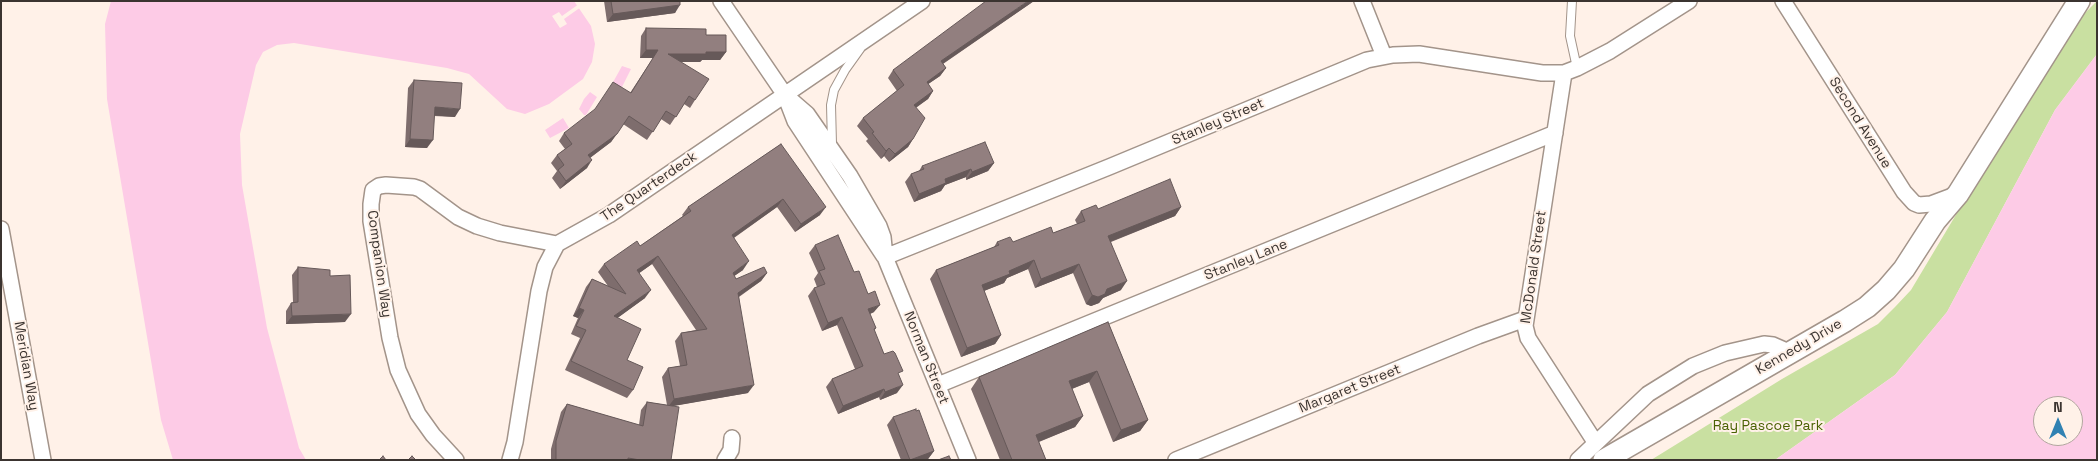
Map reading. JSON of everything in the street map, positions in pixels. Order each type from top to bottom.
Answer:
[{"type":"street","name":"Norman Street","points":[[721,1],[785,95],[796,121],[884,257],[968,460]]},
{"type":"street","name":"The Quarterdeck","points":[[557,244],[610,215],[922,1]]},
{"type":"street","points":[[1362,1],[1384,56]]},
{"type":"street","points":[[1571,70],[1610,51],[1689,1]]},
{"type":"street","name":"Second Avenue","points":[[1783,1],[1904,192],[1914,203],[1920,205],[1949,199],[1958,194]]},
{"type":"street","name":"Kennedy Drive","points":[[1628,460],[1676,429],[1872,316],[1891,300],[1908,280],[1944,225],[1958,194],[2079,1]]},
{"type":"street","name":"Kennedy Drive","points":[[2065,25],[2086,1]]},
{"type":"street","name":"Stanley Street","points":[[884,257],[1110,167],[1342,70],[1384,56],[1420,54],[1536,72],[1571,70]]},
{"type":"street","name":"McDonald Street","points":[[1571,70],[1554,133],[1524,319],[1528,338],[1600,451]]},
{"type":"street","name":"Norman Street","points":[[785,95],[806,114],[866,202],[883,237],[884,257]]},
{"type":"street","name":"Stanley Lane","points":[[938,385],[1554,133]]},
{"type":"street","name":"Companion Way","points":[[456,460],[432,435],[418,414],[398,370],[390,338],[371,221],[370,204],[373,190],[386,185],[414,187],[458,217],[477,226],[500,233],[557,244]]},
{"type":"street","name":"Kennedy Drive","points":[[1600,451],[1788,352],[1867,307],[1886,290],[1904,269],[1935,221],[1958,194]]},
{"type":"street","name":"Meridian Way","points":[[1,230],[5,272],[43,460]]},
{"type":"street","points":[[510,460],[516,442],[542,279],[557,244]]},
{"type":"street","name":"Margaret Street","points":[[1176,460],[1478,336],[1524,319]]},
{"type":"street","points":[[1578,460],[1600,451],[1648,394],[1693,366],[1725,353],[1764,344],[1773,345],[1788,352]]},
{"type":"street","points":[[725,460],[731,450],[732,438]]},
{"type":"lane","name":"McDonald Street","points":[[1571,70],[1572,1]]},
{"type":"lane","points":[[834,154],[831,137],[831,105],[834,90],[845,70],[869,37]]},
{"type":"green space","name":"Ray Pascoe Park","points":[[2097,1],[2097,54],[2055,110],[1947,312],[1895,375],[1775,460],[1651,460],[1782,379],[1878,324],[1895,307],[1911,290],[2000,141],[2080,18]]},
{"type":"shaded area","points":[[111,1],[574,1],[591,26],[595,44],[592,62],[583,79],[549,104],[525,114],[507,109],[469,74],[447,68],[294,43],[277,45],[263,52],[256,65],[240,134],[242,185],[267,328],[299,448],[306,460],[173,460],[161,420],[107,99],[105,24]]},
{"type":"shaded area","points":[[2097,54],[2097,460],[1775,460],[1895,375],[1947,312],[2055,110]]},
{"type":"shaded area","points":[[622,66],[631,69],[621,89],[612,84]]},
{"type":"shaded area","points":[[590,92],[597,97],[586,115],[584,115],[579,109]]},
{"type":"shaded area","points":[[563,118],[569,128],[550,138],[545,130]]},
{"type":"pier","points":[[579,4],[581,7],[564,19],[567,24],[560,28],[552,16],[559,12],[562,16]]},
{"type":"building","points":[[611,1],[680,1],[680,5],[613,14]]},
{"type":"building","points":[[986,1],[1028,1],[941,61],[946,68],[927,82],[933,91],[914,105],[925,118],[913,139],[895,154],[889,148],[886,151],[863,118],[904,85],[893,70]]},
{"type":"building","points":[[646,28],[706,29],[706,35],[726,35],[726,52],[668,54],[709,79],[695,100],[689,96],[676,117],[666,111],[653,132],[629,116],[617,134],[588,155],[592,160],[566,181],[558,170],[564,165],[557,155],[572,144],[564,133],[595,109],[613,82],[631,93],[658,50],[646,50]]},
{"type":"building","points":[[414,80],[462,83],[460,109],[435,107],[433,140],[410,139]]},
{"type":"building","points":[[985,142],[994,163],[972,172],[971,169],[945,179],[946,183],[919,194],[911,174],[924,169],[922,166]]},
{"type":"building","points":[[781,144],[826,207],[801,224],[783,199],[732,235],[749,261],[733,273],[736,279],[764,267],[767,273],[738,293],[754,385],[674,399],[668,368],[687,365],[681,333],[707,329],[658,256],[637,270],[651,290],[614,316],[641,329],[627,360],[643,367],[633,390],[571,361],[586,330],[576,326],[584,310],[579,308],[592,279],[626,294],[604,264],[637,241],[640,246],[691,211],[688,207]]},
{"type":"building","points":[[1170,179],[1181,207],[1108,236],[1127,281],[1107,289],[1105,294],[1098,297],[1092,295],[1079,264],[1041,279],[1034,260],[1009,271],[1010,274],[982,285],[1001,335],[967,348],[936,270],[999,245],[997,242],[1010,237],[1013,242],[1051,227],[1053,233],[1085,221],[1081,211],[1096,205],[1098,209]]},
{"type":"building","points":[[838,235],[854,272],[859,271],[868,294],[875,291],[880,305],[868,309],[884,354],[893,351],[903,371],[898,373],[903,385],[885,392],[884,389],[843,406],[832,379],[863,366],[842,317],[828,323],[814,288],[825,284],[819,271],[825,269],[815,245]]},
{"type":"building","points":[[298,267],[330,270],[330,276],[350,275],[351,314],[292,316],[291,303],[298,302]]},
{"type":"building","points":[[1108,322],[1148,420],[1121,430],[1097,371],[1069,381],[1083,416],[1036,435],[1046,460],[1012,460],[979,377]]},
{"type":"building","points":[[647,402],[679,407],[671,460],[628,458],[628,460],[556,460],[556,441],[567,404],[643,426]]},
{"type":"building","points":[[916,409],[916,411],[919,410],[934,451],[910,460],[893,417]]},
{"type":"building","points":[[412,456],[416,460],[408,460]]},
{"type":"building","points":[[949,456],[951,460],[938,460]]}]
